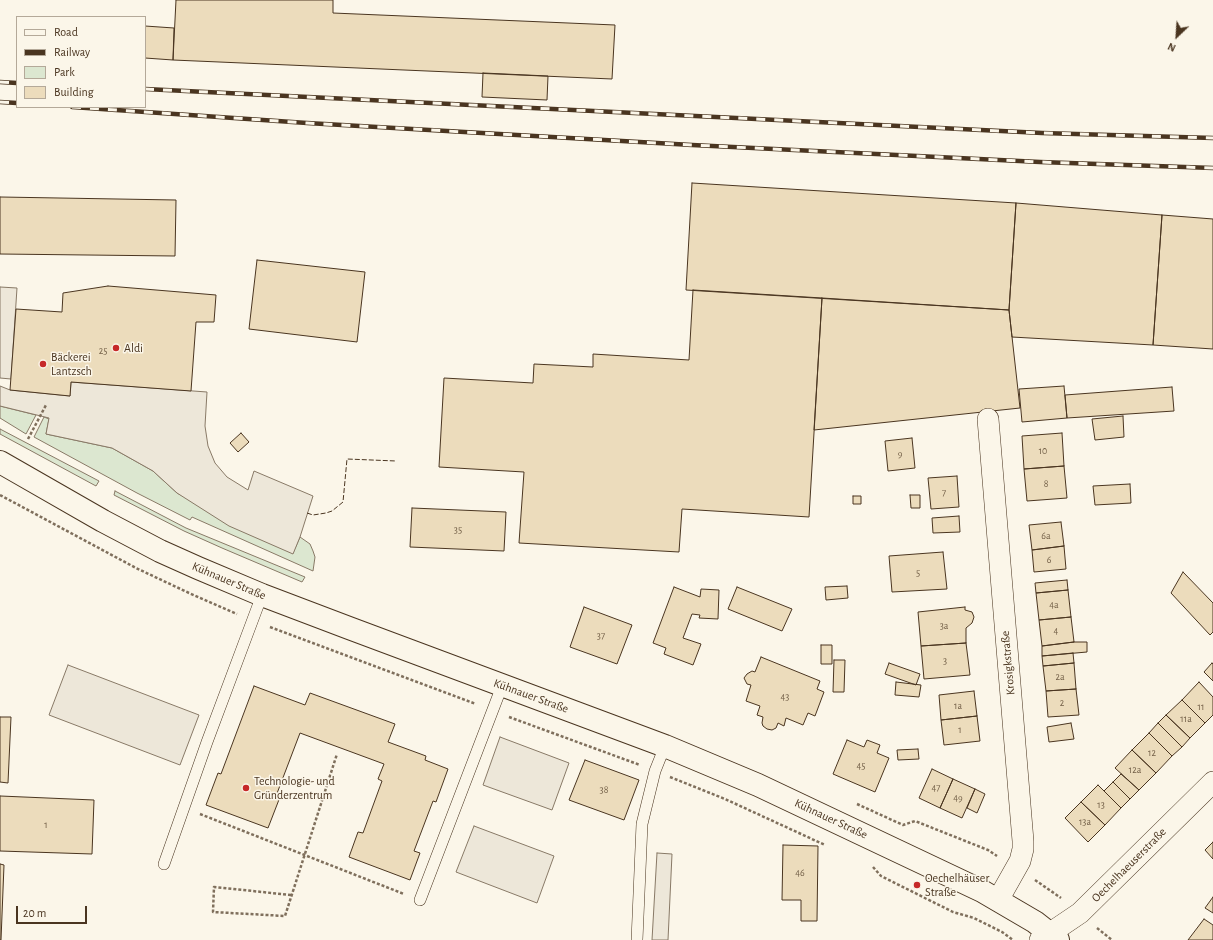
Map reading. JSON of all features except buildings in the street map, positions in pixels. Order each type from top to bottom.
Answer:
[{"type":"main road","name":"Kühnauer Straße","points":[[0,462],[103,521],[160,551],[262,595],[665,746],[758,785],[998,900],[1035,922],[1049,938]]},
{"type":"street","name":"Krosigkstraße","points":[[988,419],[1023,841],[1020,861],[998,900]]},
{"type":"street","name":"Oechelhaeuserstraße","points":[[1049,938],[1080,913],[1213,782]]},
{"type":"lane","points":[[164,864],[207,742],[262,595]]},
{"type":"lane","points":[[420,900],[502,686]]},
{"type":"lane","points":[[637,940],[642,824],[655,770],[665,746]]},
{"type":"path","points":[[28,439],[46,405]]},
{"type":"path","points":[[291,895],[214,887],[213,912],[284,916],[291,895],[303,854],[337,754]]},
{"type":"path","points":[[184,808],[420,900]]},
{"type":"green space","points":[[0,406],[36,415],[26,434],[0,418]]},
{"type":"green space","points":[[44,417],[49,419],[46,434],[112,448],[153,471],[177,493],[293,553],[300,537],[310,544],[313,551],[315,557],[313,571],[192,517],[190,520],[34,437]]},
{"type":"green space","points":[[0,429],[99,481],[96,486],[0,434]]},
{"type":"green space","points":[[115,491],[186,528],[305,577],[302,582],[184,531],[114,495]]},
{"type":"shaded area","points":[[0,287],[17,288],[11,379],[0,378]]},
{"type":"shaded area","points":[[71,382],[207,392],[205,426],[208,446],[215,463],[227,477],[248,490],[254,471],[313,496],[293,554],[229,526],[177,493],[153,471],[112,448],[46,434],[49,418],[0,406],[0,386],[10,390],[70,396]]},
{"type":"shaded area","points":[[68,665],[199,715],[180,765],[49,715]]},
{"type":"shaded area","points":[[500,737],[569,763],[552,810],[483,785]]},
{"type":"shaded area","points":[[474,826],[554,856],[537,903],[456,872]]},
{"type":"shaded area","points":[[657,853],[672,854],[668,940],[652,940]]},
{"type":"railway","points":[[0,82],[16,83]]},
{"type":"railway","points":[[146,89],[1042,133],[1213,138]]},
{"type":"railway","points":[[0,102],[16,103]]},
{"type":"railway","points":[[87,108],[307,123],[692,145],[1040,162],[1213,168]]},
{"type":"fence","points":[[307,513],[313,515],[326,513],[332,511],[343,502],[347,459],[396,461]]},
{"type":"place","name":"Aldi","points":[[116,348]]},
{"type":"place","name":"Bäckerei Lantzsch","points":[[43,364]]},
{"type":"place","name":"Technologie- und Gründerzentrum","points":[[246,788]]},
{"type":"place","name":"Oechelhäuser Straße","points":[[917,885]]}]
